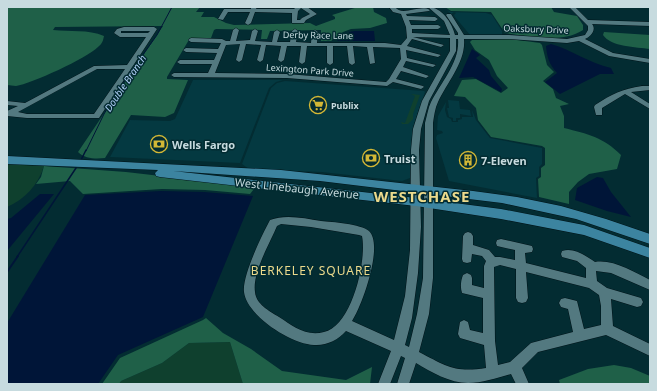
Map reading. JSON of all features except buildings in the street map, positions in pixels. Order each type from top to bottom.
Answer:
[{"type":"main road","name":"West Linebaugh Avenue","points":[[7,160],[106,166],[166,174],[242,177],[319,177],[415,188],[514,201],[552,208],[592,219],[650,239]]},
{"type":"main road","name":"West Linebaugh Avenue","points":[[242,177],[429,205],[501,214],[567,226],[610,238],[650,253]]},
{"type":"street","points":[[221,19],[226,9],[252,11],[296,11],[294,22],[302,22],[304,19],[314,14],[303,7]]},
{"type":"street","points":[[392,7],[395,11],[404,16],[435,19]]},
{"type":"street","name":"Oaksbury Drive","points":[[456,35],[465,38],[509,37],[553,41],[580,39],[587,36],[591,30],[588,22],[572,7]]},
{"type":"street","points":[[403,384],[413,355],[423,314],[427,289],[429,205],[428,163],[431,110],[461,52],[450,22],[438,10],[429,9],[409,11],[404,16]]},
{"type":"street","points":[[248,23],[252,11]]},
{"type":"street","points":[[384,384],[398,348],[412,289],[415,256],[415,188],[417,130],[419,117],[428,95],[453,51],[457,23],[452,16],[454,13]]},
{"type":"street","points":[[404,16],[410,33],[403,47],[404,59],[392,80],[421,87]]},
{"type":"street","points":[[588,22],[650,24]]},
{"type":"street","points":[[410,33],[438,27]]},
{"type":"street","points":[[8,114],[27,116],[96,116],[151,35],[154,29],[119,30],[117,33],[120,35],[151,35]]},
{"type":"street","points":[[232,42],[236,30]]},
{"type":"street","points":[[252,42],[255,31]]},
{"type":"street","points":[[293,44],[295,31]]},
{"type":"street","points":[[274,44],[277,32]]},
{"type":"street","points":[[314,44],[315,32]]},
{"type":"street","points":[[410,33],[456,35]]},
{"type":"street","points":[[410,33],[441,45]]},
{"type":"street","points":[[191,40],[213,37],[224,43],[211,75]]},
{"type":"street","points":[[580,39],[611,55],[650,61]]},
{"type":"street","points":[[239,60],[244,42]]},
{"type":"street","name":"Derby Race Lane","points":[[224,43],[252,42],[274,44],[370,45],[403,47],[438,55]]},
{"type":"street","points":[[260,60],[264,43]]},
{"type":"street","points":[[282,60],[284,44]]},
{"type":"street","points":[[302,62],[304,44]]},
{"type":"street","points":[[330,45],[330,63]]},
{"type":"street","points":[[350,45],[352,63]]},
{"type":"street","points":[[370,45],[372,63]]},
{"type":"street","points":[[186,50],[221,51]]},
{"type":"street","points":[[404,59],[433,65]]},
{"type":"street","points":[[180,62],[216,62]]},
{"type":"street","points":[[8,114],[96,67],[128,68]]},
{"type":"street","points":[[399,68],[426,76]]},
{"type":"street","name":"Lexington Park Drive","points":[[174,75],[287,76],[387,84],[392,80]]},
{"type":"street","points":[[599,113],[598,107],[619,93],[635,89],[650,88]]},
{"type":"street","points":[[625,92],[650,106]]},
{"type":"street","points":[[428,95],[432,95],[436,100]]},
{"type":"street","points":[[428,95],[428,102],[423,120],[424,124],[429,129]]},
{"type":"street","points":[[7,103],[26,105]]},
{"type":"street","points":[[417,130],[422,135],[423,149],[428,163]]},
{"type":"street","points":[[280,220],[311,223],[361,231],[366,234],[368,239],[367,262],[363,285],[353,310],[345,324],[338,332],[329,337],[320,339],[301,337],[273,320],[253,303],[249,290],[251,277],[276,221],[280,220]]},
{"type":"street","points":[[467,259],[468,236]]},
{"type":"street","points":[[501,243],[524,248],[521,266],[522,298]]},
{"type":"street","points":[[467,248],[485,253],[493,262]]},
{"type":"street","points":[[566,255],[580,257],[593,267]]},
{"type":"street","points":[[493,374],[489,341],[489,266],[493,262],[500,261],[592,284],[604,292],[637,302]]},
{"type":"street","points":[[593,267],[600,265],[609,267],[650,285]]},
{"type":"street","points":[[592,284],[591,273],[593,267]]},
{"type":"street","points":[[466,288],[490,294]]},
{"type":"street","points":[[604,292],[607,306],[607,329]]},
{"type":"street","points":[[573,305],[580,335]]},
{"type":"street","points":[[345,324],[413,355],[438,369],[468,380],[514,367],[535,346],[607,329],[650,350]]},
{"type":"street","points":[[464,334],[489,341]]},
{"type":"street","points":[[514,367],[522,384]]},
{"type":"shaded area","points":[[454,12],[486,13],[492,15],[502,31],[502,35],[471,36],[455,17],[454,15],[456,13]]},
{"type":"shaded area","points":[[374,31],[375,41],[337,41],[343,36],[349,35],[349,32]]},
{"type":"shaded area","points":[[551,44],[595,63],[611,68],[614,74],[600,74],[560,94],[545,82],[557,73],[550,63],[547,54],[546,46]]},
{"type":"shaded area","points":[[472,49],[480,55],[476,58],[489,70],[491,76],[502,89],[501,92],[473,77],[459,78]]},
{"type":"shaded area","points":[[193,80],[283,80],[276,82],[269,88],[240,163],[110,157],[130,120],[170,121],[175,119]]},
{"type":"shaded area","name":"WESTCHASE","points":[[285,81],[424,91],[425,92],[413,127],[410,178],[402,181],[322,172],[249,169],[242,164],[271,88],[277,83]]},
{"type":"shaded area","points":[[448,100],[459,101],[460,109],[470,110],[471,116],[460,114],[460,118],[456,118],[456,121],[453,121],[453,118],[449,117],[447,108],[449,108]]},
{"type":"shaded area","points":[[446,102],[445,110],[447,117],[451,119],[452,122],[458,122],[458,120],[462,119],[462,117],[473,117],[472,110],[476,120],[490,138],[542,148],[542,164],[539,167],[539,176],[536,178],[537,198],[449,181],[436,138],[437,135],[443,133],[442,131],[437,130],[438,116]]},
{"type":"shaded area","points":[[597,177],[603,178],[611,192],[631,217],[607,211],[575,200],[577,188]]},
{"type":"shaded area","points":[[161,191],[204,192],[253,196],[203,317],[118,355],[98,384],[7,384],[7,323],[85,195]]},
{"type":"shaded area","points":[[40,194],[54,194],[7,251],[7,219],[11,218]]},
{"type":"green space","points":[[7,7],[200,7],[196,12],[204,12],[201,17],[214,17],[234,25],[310,23],[316,26],[335,19],[332,15],[358,7],[373,7],[374,12],[386,18],[387,23],[370,28],[351,29],[343,32],[331,41],[321,41],[321,30],[270,31],[267,39],[261,39],[262,30],[216,29],[214,30],[211,38],[190,38],[167,77],[167,79],[188,80],[174,113],[165,117],[131,115],[105,158],[94,158],[84,156],[78,152],[163,26],[55,27],[53,30],[85,32],[104,36],[99,46],[92,52],[71,64],[46,76],[14,86],[7,85]]},
{"type":"green space","points":[[445,7],[551,7],[554,12],[577,16],[583,25],[583,30],[565,37],[555,38],[505,33],[491,12],[451,11]]},
{"type":"green space","points":[[604,32],[650,35],[650,49],[631,47],[612,42],[603,35]]},
{"type":"green space","points":[[510,39],[540,43],[542,45],[547,65],[554,72],[543,81],[553,89],[556,98],[569,104],[560,106],[564,116],[564,128],[595,137],[608,144],[621,155],[617,169],[589,174],[578,182],[569,192],[569,204],[539,197],[538,179],[541,177],[541,168],[545,165],[545,148],[542,146],[491,137],[478,120],[476,108],[465,97],[454,96],[462,80],[476,79],[501,93],[508,88],[497,76],[489,60],[475,50],[470,42],[472,40]]},
{"type":"green space","points":[[411,94],[420,95],[413,114],[413,119],[408,124],[402,124],[401,122],[405,123],[415,96]]},
{"type":"green space","points":[[7,164],[44,166],[30,191],[20,200],[7,207]]},
{"type":"green space","points":[[44,166],[126,172],[257,187],[258,189],[254,189],[250,194],[205,190],[162,189],[83,194],[70,181],[36,184],[41,177]]},
{"type":"green space","points":[[206,318],[223,333],[251,349],[282,371],[346,380],[372,367],[370,384],[243,384],[230,342],[189,343],[162,363],[121,381],[119,384],[102,384],[120,358]]},
{"type":"green space","points":[[230,342],[243,384],[119,384],[121,381],[162,363],[189,343]]},
{"type":"green space","points":[[614,365],[631,368],[650,376],[650,384],[560,384],[559,380],[588,369]]},
{"type":"waterway","name":"Double Branch","points":[[86,151],[104,114],[122,84],[157,35],[172,7]]},
{"type":"waterway","name":"Double Branch","points":[[81,160],[86,150]]},
{"type":"waterway","name":"Double Branch","points":[[17,257],[76,168]]},
{"type":"waterway","name":"Double Branch","points":[[7,272],[18,256]]},
{"type":"place","name":"Publix","points":[[318,105]]},
{"type":"place","name":"Wells Fargo","points":[[159,144]]},
{"type":"place","name":"Truist","points":[[371,158]]},
{"type":"place","name":"7-Eleven","points":[[468,160]]},
{"type":"district","name":"WESTCHASE","points":[[422,196]]},
{"type":"district","name":"BERKELEY SQUARE","points":[[311,270]]}]
